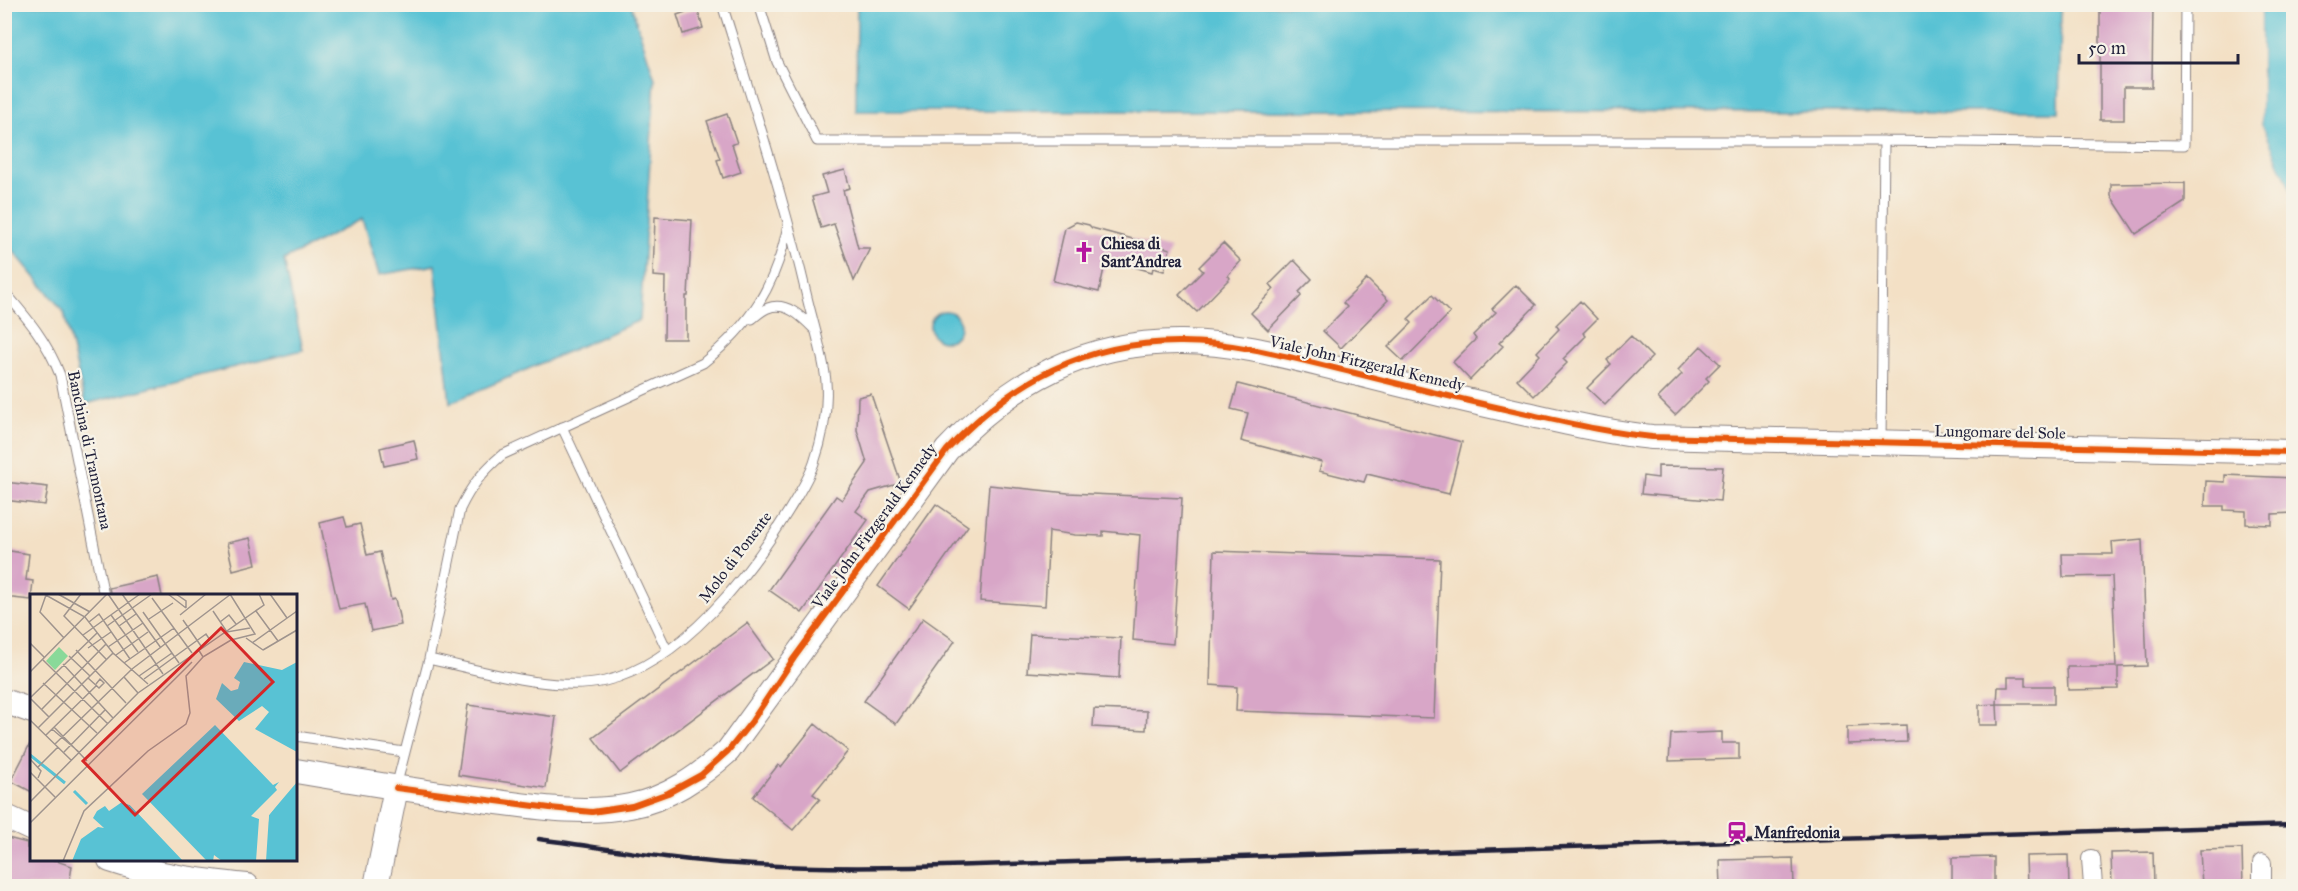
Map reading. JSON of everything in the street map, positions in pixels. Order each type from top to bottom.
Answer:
[{"type":"street","name":"Viale John Fitzgerald Kennedy","points":[[297,771],[396,788],[592,812],[632,806],[668,793],[701,775],[728,751],[947,450],[966,429],[1000,399],[1030,380],[1062,365],[1099,352],[1138,344],[1182,342],[1225,345],[1625,434],[1706,438]]},
{"type":"street","name":"Lungomare del Sole","points":[[1706,438],[2294,452]]},
{"type":"street","points":[[4,702],[30,710]]},
{"type":"street","points":[[376,886],[396,788]]},
{"type":"street","points":[[4,816],[30,828]]},
{"type":"street","points":[[2091,859],[2093,886]]},
{"type":"street","points":[[113,861],[194,883],[247,886]]},
{"type":"street","points":[[2262,863],[2262,886]]},
{"type":"lane","name":"Molo di Ponente","points":[[429,659],[561,684],[605,681],[642,667],[710,615],[768,544],[803,487],[813,465],[822,437],[826,407],[826,380],[789,220],[722,4]]},
{"type":"lane","points":[[759,4],[777,62],[818,141],[1884,141],[2184,146],[2185,4]]},
{"type":"lane","points":[[1881,442],[1884,141]]},
{"type":"lane","name":"Molo di Ponente","points":[[396,788],[429,659],[460,509],[470,488],[485,469],[502,455],[703,363],[726,345],[745,324],[772,281],[783,252],[789,220]]},
{"type":"lane","name":"Banchina di Tramontana","points":[[4,291],[51,351],[60,375],[104,594]]},
{"type":"lane","name":"Molo di Ponente","points":[[745,324],[768,308],[782,307],[799,315],[814,329]]},
{"type":"lane","points":[[562,427],[667,650]]},
{"type":"lane","points":[[297,736],[404,752]]},
{"type":"water","points":[[4,5],[631,5],[655,79],[640,320],[450,403],[435,265],[379,275],[362,219],[284,260],[303,350],[85,404],[64,312],[5,241]]},
{"type":"water","points":[[857,5],[2061,5],[2059,112],[856,111]]},
{"type":"water","points":[[2261,5],[2293,5],[2293,196],[2261,123]]},
{"type":"water","points":[[945,311],[951,312],[959,320],[959,332],[951,340],[945,341],[939,340],[931,332],[930,326],[931,320],[939,312]]},
{"type":"pier","points":[[2258,4],[2261,5],[2261,123],[2294,199],[2284,185],[2258,123]]},
{"type":"building","points":[[2100,4],[2153,4],[2152,87],[2124,87],[2124,120],[2100,120]]},
{"type":"building","points":[[697,8],[703,28],[683,34],[677,15]]},
{"type":"building","points":[[727,114],[737,143],[732,144],[741,172],[723,178],[717,160],[720,159],[707,121]]},
{"type":"building","points":[[845,170],[850,188],[843,190],[858,248],[870,248],[854,281],[834,224],[821,228],[812,197],[827,193],[822,176]]},
{"type":"building","points":[[2185,183],[2185,202],[2136,234],[2111,196],[2111,184]]},
{"type":"building","points":[[655,217],[692,220],[688,296],[686,296],[686,339],[664,339],[665,277],[653,276]]},
{"type":"building","points":[[1076,222],[1170,249],[1164,271],[1153,268],[1152,272],[1106,259],[1099,292],[1053,281],[1065,228]]},
{"type":"building","points":[[1223,243],[1241,261],[1228,275],[1230,278],[1197,312],[1179,295],[1203,271],[1199,267]]},
{"type":"building","points":[[1294,260],[1312,279],[1299,292],[1301,296],[1268,330],[1251,313],[1274,289],[1270,284]]},
{"type":"building","points":[[1367,279],[1388,300],[1341,348],[1323,331],[1347,307],[1343,303]]},
{"type":"building","points":[[1516,285],[1536,305],[1499,343],[1503,346],[1470,380],[1453,362],[1476,339],[1473,335],[1496,312],[1492,309]]},
{"type":"building","points":[[1432,295],[1450,313],[1403,361],[1388,347],[1412,323],[1408,319]]},
{"type":"building","points":[[1580,301],[1597,319],[1583,333],[1586,336],[1563,359],[1567,363],[1534,396],[1517,379],[1540,355],[1537,352],[1559,329],[1556,325]]},
{"type":"building","points":[[1631,336],[1652,357],[1605,405],[1587,388],[1611,364],[1607,360]]},
{"type":"building","points":[[1701,346],[1720,364],[1706,378],[1709,381],[1675,415],[1658,398],[1682,374],[1678,370]]},
{"type":"building","points":[[1238,384],[1462,442],[1449,494],[1367,474],[1364,482],[1319,471],[1322,462],[1241,441],[1248,413],[1231,409]]},
{"type":"building","points":[[871,394],[901,483],[870,492],[856,511],[868,520],[802,613],[769,590],[836,496],[842,500],[867,463],[857,430],[858,397]]},
{"type":"building","points":[[414,440],[418,459],[384,466],[380,448]]},
{"type":"building","points":[[1658,466],[1723,467],[1720,501],[1641,494],[1643,476],[1658,478]]},
{"type":"building","points":[[2225,475],[2294,478],[2294,513],[2272,514],[2272,525],[2246,524],[2246,511],[2224,510],[2224,506],[2205,506],[2206,481],[2225,482]]},
{"type":"building","points":[[4,482],[48,487],[45,505],[4,500]]},
{"type":"building","points":[[989,485],[1068,493],[1182,498],[1173,644],[1133,640],[1140,535],[1103,531],[1103,536],[1075,535],[1049,531],[1045,606],[980,601]]},
{"type":"building","points":[[936,504],[968,526],[909,609],[878,586]]},
{"type":"building","points":[[344,517],[347,527],[360,524],[367,555],[380,552],[391,600],[395,599],[401,625],[371,631],[365,604],[339,609],[320,523]]},
{"type":"building","points":[[250,538],[256,564],[233,570],[227,543]]},
{"type":"building","points":[[2142,539],[2147,666],[2118,667],[2118,689],[2068,690],[2067,667],[2116,667],[2112,576],[2063,577],[2062,554],[2113,554],[2112,542]]},
{"type":"building","points":[[4,550],[29,554],[26,580],[33,581],[30,600],[4,597]]},
{"type":"building","points":[[1214,551],[1440,559],[1434,718],[1236,711],[1237,687],[1210,685]]},
{"type":"building","points":[[158,577],[162,594],[110,594],[109,588]]},
{"type":"building","points":[[923,618],[955,641],[896,724],[864,701]]},
{"type":"building","points":[[747,623],[773,659],[620,773],[593,738]]},
{"type":"building","points":[[1030,634],[1121,638],[1119,678],[1027,672]]},
{"type":"building","points":[[2008,677],[2026,677],[2026,686],[2054,686],[2054,704],[1997,704],[1998,687],[2008,687]]},
{"type":"building","points":[[1997,704],[1998,725],[1979,725],[1979,705]]},
{"type":"building","points":[[468,705],[556,717],[546,788],[458,775]]},
{"type":"building","points":[[1094,709],[1147,711],[1146,730],[1093,727]]},
{"type":"building","points":[[815,724],[848,751],[813,794],[820,799],[793,830],[753,797],[778,765],[781,767]]},
{"type":"building","points":[[1906,725],[1907,742],[1847,744],[1847,727]]},
{"type":"building","points":[[1722,732],[1722,743],[1739,743],[1739,759],[1669,761],[1671,734]]},
{"type":"building","points":[[30,744],[30,791],[11,781]]},
{"type":"building","points":[[4,837],[27,843],[27,848],[30,848],[30,861],[58,861],[72,866],[69,886],[4,886]]},
{"type":"building","points":[[2242,849],[2243,886],[2202,886],[2200,850]]},
{"type":"building","points":[[2153,852],[2154,886],[2112,886],[2111,853]]},
{"type":"building","points":[[2068,855],[2069,886],[2027,886],[2026,856]]},
{"type":"building","points":[[1994,857],[1994,886],[1952,886],[1952,858]]},
{"type":"building","points":[[1793,858],[1794,886],[1721,886],[1720,860]]},
{"type":"railway","points":[[539,839],[713,862],[868,868],[2294,825]]},
{"type":"cycle path","points":[[396,788],[592,812],[632,806],[668,793],[701,775],[728,751],[752,721],[794,658],[947,450],[998,404],[1024,385],[1052,370],[1114,349],[1182,342],[1246,348],[1558,421],[1652,437],[2294,452]]},
{"type":"place","name":"Chiesa di Sant'Andrea","points":[[1084,252]]},
{"type":"place","name":"Manfredonia","points":[[1737,832]]}]
